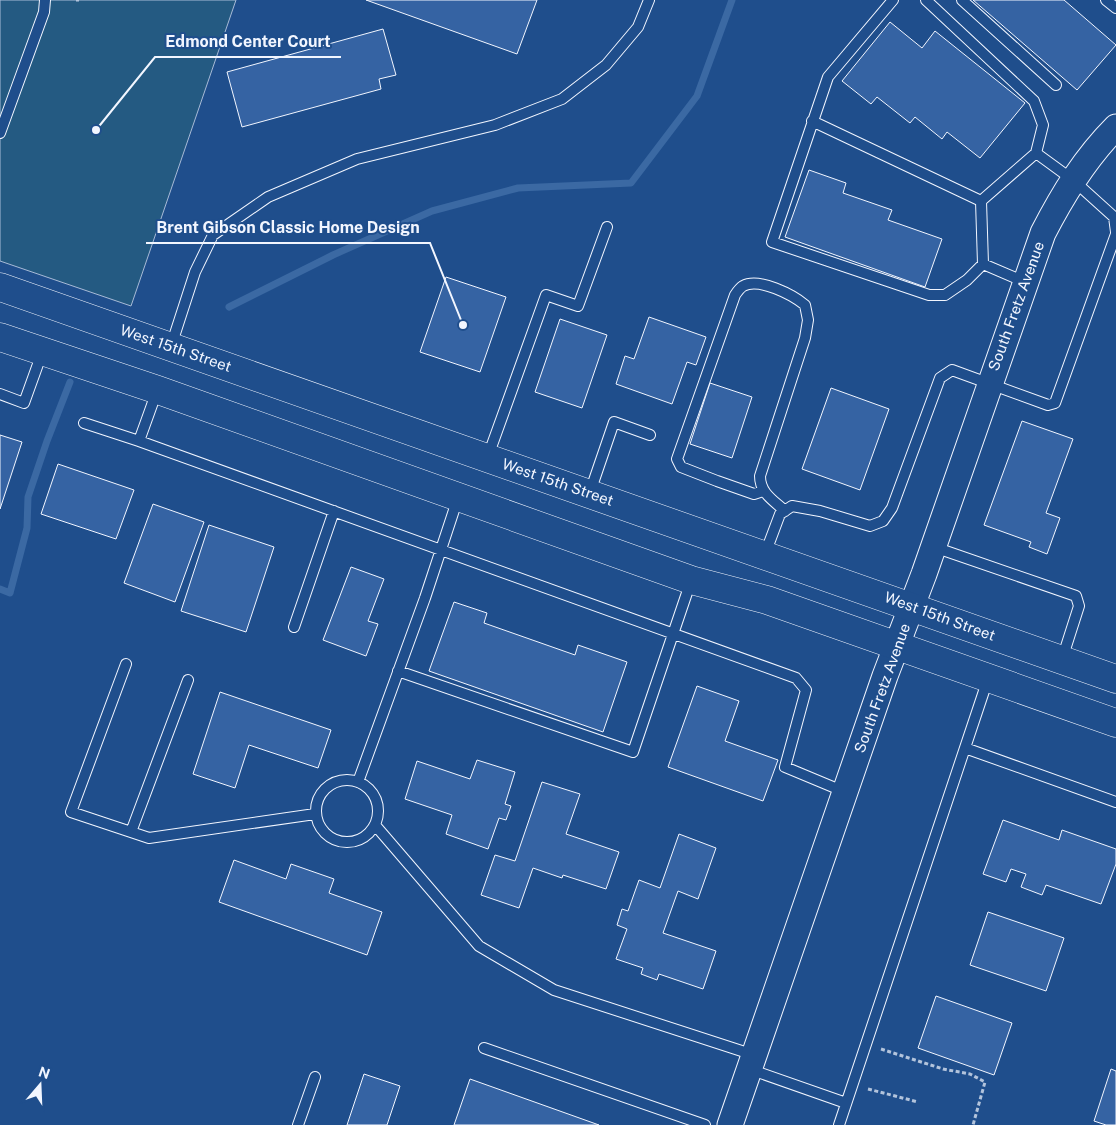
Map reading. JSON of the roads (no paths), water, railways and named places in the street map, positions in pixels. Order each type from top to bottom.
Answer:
[{"type":"main road","name":"West 15th Street","points":[[0,287],[1116,679]]},
{"type":"main road","points":[[0,337],[158,390],[691,580],[767,600],[895,647],[1116,723]]},
{"type":"street","name":"South Fretz Avenue","points":[[730,1125],[895,647],[933,547],[1043,232],[1073,180],[1099,144],[1116,127]]},
{"type":"lane","points":[[0,133],[44,12],[45,0]]},
{"type":"lane","points":[[171,346],[195,272],[213,235],[268,196],[357,159],[495,125],[562,99],[606,65],[638,27],[649,0]]},
{"type":"lane","points":[[893,0],[828,77],[772,242],[929,295],[945,295],[967,280],[983,264],[981,201]]},
{"type":"lane","points":[[926,0],[1034,101],[1042,125],[1036,153],[981,201]]},
{"type":"lane","points":[[962,0],[1056,85]]},
{"type":"lane","points":[[1106,0],[1116,8]]},
{"type":"lane","points":[[812,121],[981,201]]},
{"type":"lane","points":[[765,555],[780,514],[792,506],[820,510],[870,526],[883,521],[892,508],[940,378],[952,370],[1048,405],[1055,402],[1116,233],[1114,217],[1073,180],[1036,153]]},
{"type":"lane","points":[[488,457],[546,295],[578,306],[607,227]]},
{"type":"lane","points":[[983,264],[1025,282]]},
{"type":"lane","points":[[763,491],[754,494],[717,481],[682,467],[677,459],[735,294],[744,286],[757,283],[793,295],[805,305],[808,320],[805,338],[760,476],[760,486],[763,491],[785,511]]},
{"type":"lane","points":[[0,394],[24,403],[42,351]]},
{"type":"lane","points":[[139,442],[158,390]]},
{"type":"lane","points":[[589,493],[614,422],[650,434]]},
{"type":"lane","points":[[84,424],[441,548],[796,678],[806,690],[785,767],[845,792]]},
{"type":"lane","points":[[358,782],[459,497]]},
{"type":"lane","points":[[294,627],[334,511]]},
{"type":"lane","points":[[933,547],[1076,596],[1079,606],[1062,660]]},
{"type":"lane","points":[[398,670],[633,752],[691,580]]},
{"type":"lane","points":[[126,664],[71,812],[149,838],[315,814]]},
{"type":"lane","points":[[839,1125],[989,678]]},
{"type":"lane","points":[[131,832],[188,680]]},
{"type":"lane","points":[[965,748],[1116,802]]},
{"type":"lane","points":[[339,781],[358,782],[368,789],[376,800],[378,812],[375,825],[364,837],[349,842],[333,839],[321,829],[315,814],[317,802],[323,790],[339,781]]},
{"type":"lane","points":[[375,825],[479,946],[554,990],[751,1062],[846,1103]]},
{"type":"lane","points":[[484,1048],[705,1125]]},
{"type":"lane","points":[[298,1125],[315,1077]]},
{"type":"waterway","points":[[229,307],[333,255],[432,211],[518,188],[631,183],[697,96],[732,0]]},
{"type":"waterway","points":[[0,589],[10,593],[27,528],[28,497],[70,382]]},
{"type":"place","name":"Edmond Center Court","points":[[96,130]]},
{"type":"place","name":"Brent Gibson Classic Home Design","points":[[463,325]]}]
